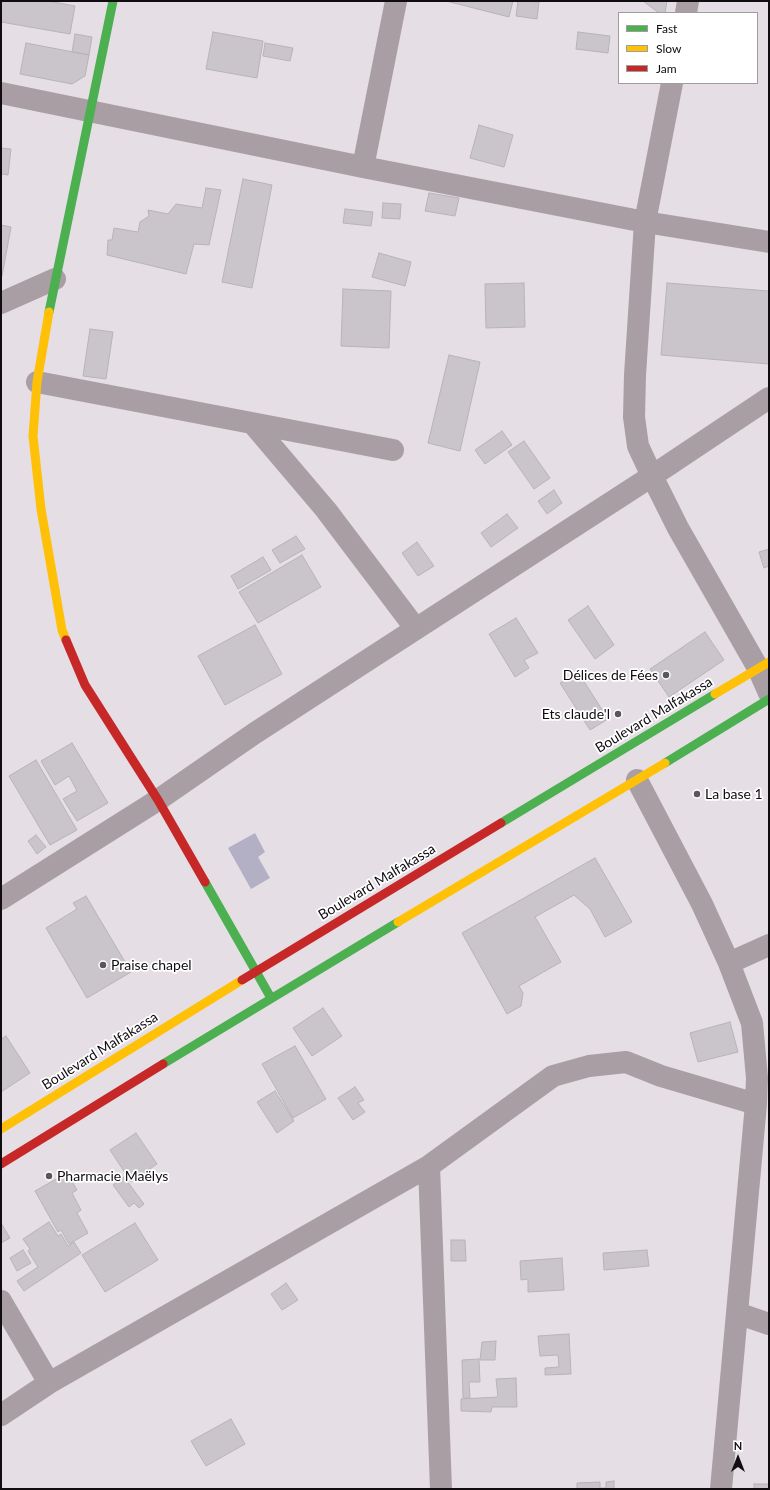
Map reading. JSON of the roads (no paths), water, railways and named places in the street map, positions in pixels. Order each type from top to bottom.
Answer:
[{"type":"main road","points":[[113,1],[55,279],[37,382],[33,436],[41,509],[62,630],[85,685],[158,800],[271,998]]},
{"type":"main road","name":"Boulevard Malfakassa","points":[[1,1129],[256,971],[763,665]]},
{"type":"main road","points":[[1,1164],[271,998],[637,780],[769,699]]},
{"type":"street","points":[[363,167],[396,1]]},
{"type":"street","points":[[686,12],[688,1]]},
{"type":"street","points":[[672,84],[645,222],[635,375],[634,417],[638,446],[678,528],[763,665],[769,692]]},
{"type":"street","points":[[1,93],[363,167],[645,222],[769,242]]},
{"type":"street","points":[[1,303],[55,279]]},
{"type":"street","points":[[37,382],[393,450]]},
{"type":"street","points":[[1,899],[158,800],[255,733],[652,476],[769,398]]},
{"type":"street","points":[[253,424],[326,510],[416,629]]},
{"type":"street","points":[[637,780],[702,904],[729,963],[752,1023],[757,1078],[756,1104],[721,1489]]},
{"type":"street","points":[[729,963],[769,945]]},
{"type":"street","points":[[1,1415],[49,1383],[429,1166],[553,1076],[589,1066],[626,1062],[661,1076],[756,1104]]},
{"type":"street","points":[[429,1166],[441,1489]]},
{"type":"street","points":[[1,1301],[49,1383]]},
{"type":"street","points":[[737,1313],[769,1324]]},
{"type":"place","name":"Délices de Fées","points":[[666,675]]},
{"type":"place","name":"Ets claude'l","points":[[618,714]]},
{"type":"place","name":"La base 1","points":[[697,794]]},
{"type":"place","name":"Praise chapel","points":[[103,965]]},
{"type":"place","name":"Pharmacie Maëlys","points":[[49,1176]]}]
